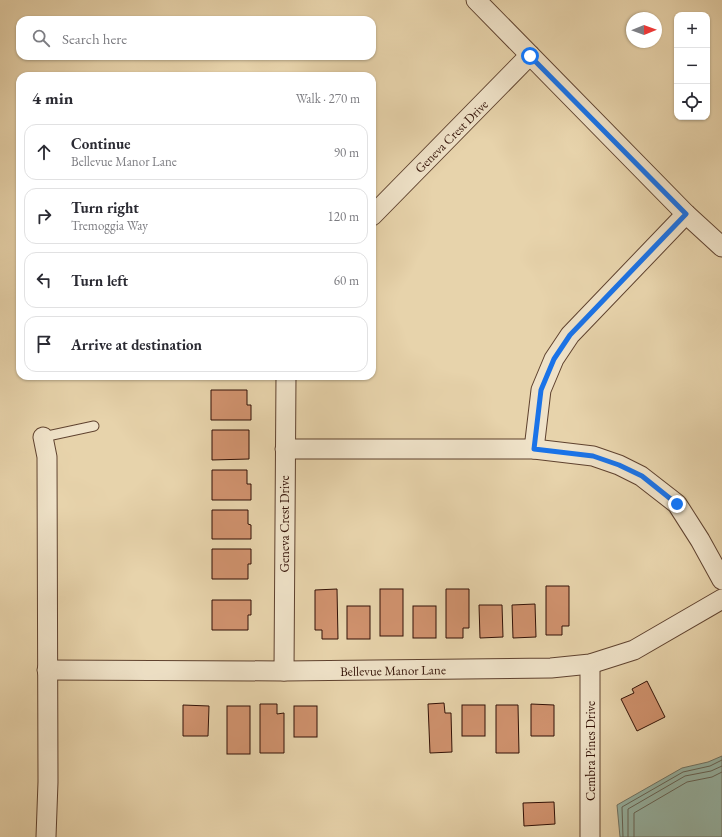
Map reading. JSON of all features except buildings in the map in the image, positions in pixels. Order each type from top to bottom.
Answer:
[{"type":"street","points":[[476,0],[686,214],[722,247]]},
{"type":"street","name":"Geneva Crest Drive","points":[[376,212],[530,56]]},
{"type":"street","points":[[534,449],[541,390],[554,359],[570,335],[686,214]]},
{"type":"street","name":"Geneva Crest Drive","points":[[284,671],[286,380]]},
{"type":"street","points":[[43,437],[47,457],[48,782],[46,837]]},
{"type":"street","points":[[285,449],[534,449],[593,456],[619,465],[642,476],[677,504],[700,540],[722,580]]},
{"type":"street","name":"Bellevue Manor Lane","points":[[47,670],[284,671],[551,668],[590,664],[634,650],[722,600]]},
{"type":"street","name":"Cembra Pines Drive","points":[[590,664],[590,837]]},
{"type":"lane","points":[[43,437],[94,426]]},
{"type":"water","points":[[722,756],[722,837],[620,837],[617,805],[682,768],[708,762]]},
{"type":"route","points":[[530,56],[686,214],[570,335],[554,359],[541,390],[534,449],[593,456],[619,465],[642,476],[677,504]]}]
